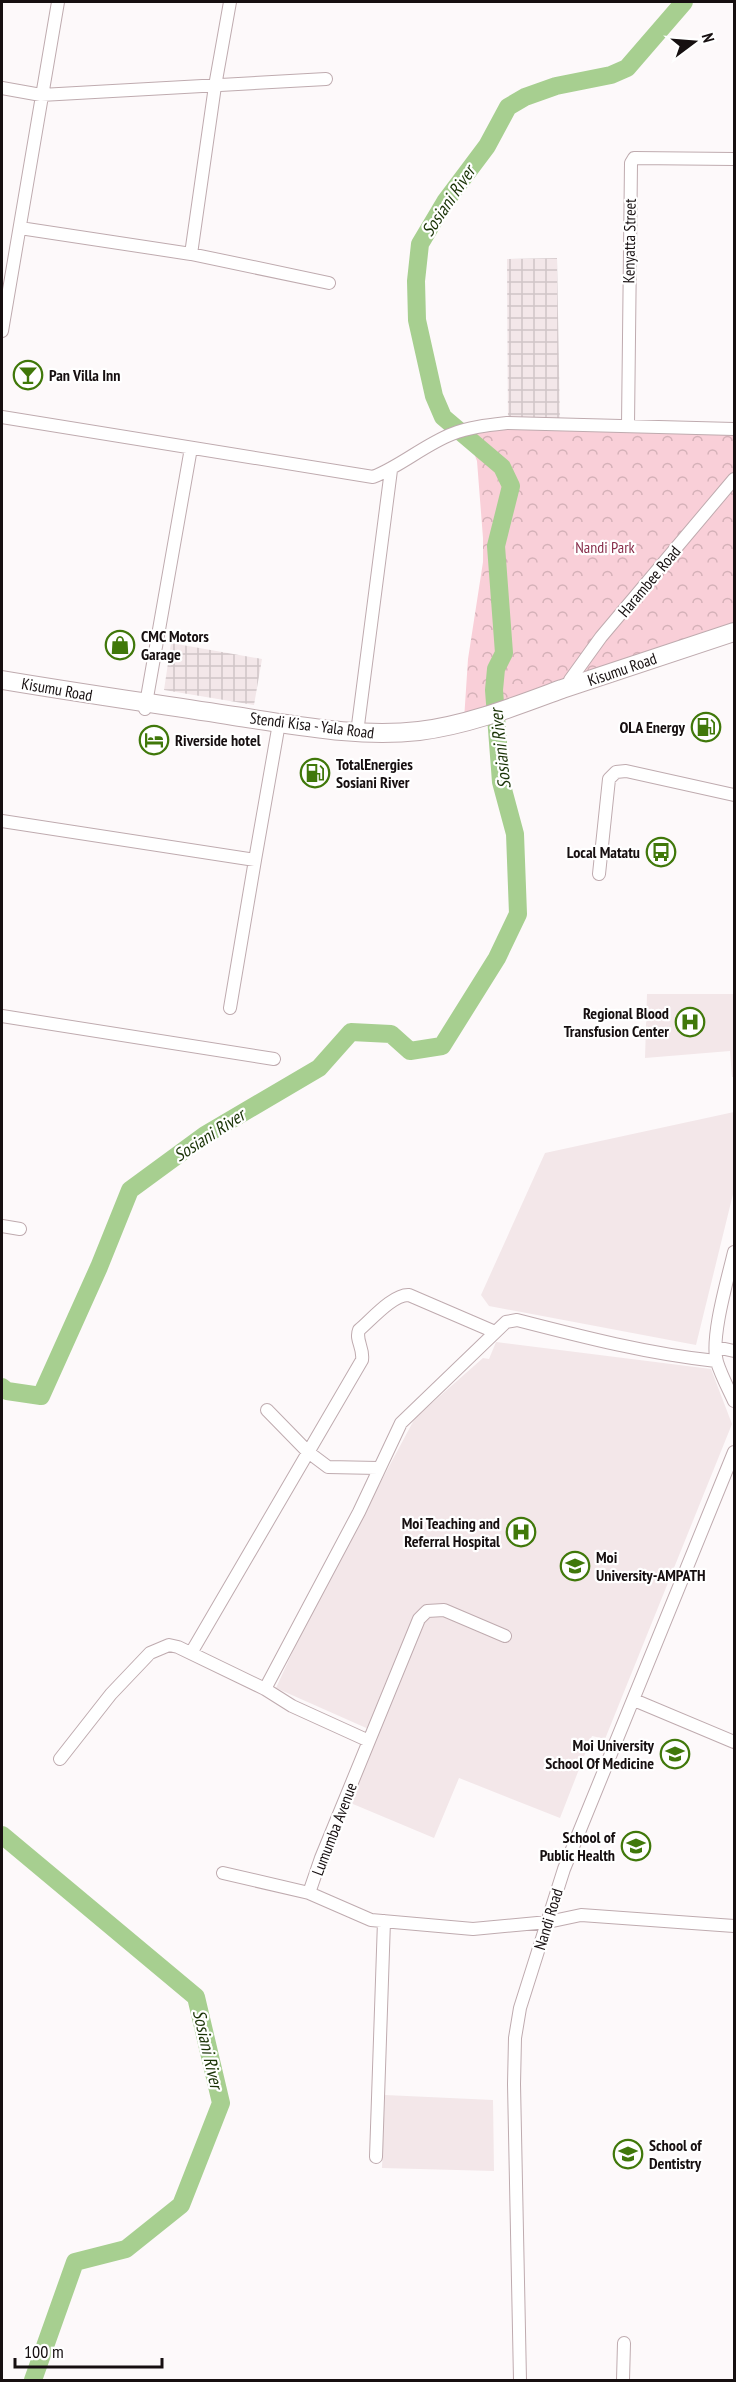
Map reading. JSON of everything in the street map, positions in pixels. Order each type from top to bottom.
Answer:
[{"type":"highway","name":"Kisumu Road","points":[[511,711],[570,687],[735,632]]},
{"type":"highway","name":"Stendi Kisa - Yala Road","points":[[112,699],[357,733],[422,731],[481,721],[597,688],[735,641]]},
{"type":"highway","name":"Kisumu Road","points":[[2,680],[112,699]]},
{"type":"highway","points":[[146,705],[279,729],[370,739],[430,734],[481,721]]},
{"type":"street","points":[[2,332],[58,2]]},
{"type":"street","points":[[191,254],[215,86],[230,2]]},
{"type":"street","points":[[2,88],[41,95],[326,79]]},
{"type":"street","name":"Kenyatta Street","points":[[628,425],[631,163],[634,158],[735,159]]},
{"type":"street","points":[[20,228],[191,254],[329,283]]},
{"type":"street","points":[[2,417],[373,477],[391,470],[451,434],[482,426],[507,423],[735,429]]},
{"type":"street","points":[[146,705],[191,448]]},
{"type":"street","points":[[357,733],[391,470]]},
{"type":"street","name":"Harambee Road","points":[[570,687],[570,680],[602,637],[735,479]]},
{"type":"street","points":[[230,1008],[279,729]]},
{"type":"street","points":[[600,874],[609,779],[616,772],[626,771],[735,795]]},
{"type":"street","points":[[2,821],[255,860]]},
{"type":"street","points":[[2,1016],[274,1059]]},
{"type":"street","points":[[2,1226],[20,1229]]},
{"type":"street","points":[[735,1252],[721,1302],[716,1347],[716,1361],[735,1401]]},
{"type":"street","points":[[191,1653],[362,1360],[364,1352],[358,1339],[359,1330],[395,1299],[409,1295],[495,1332]]},
{"type":"street","points":[[265,1689],[359,1512],[378,1468],[405,1418],[506,1322],[517,1320],[600,1341],[683,1358],[716,1361]]},
{"type":"street","points":[[716,1347],[735,1351]]},
{"type":"street","points":[[267,1410],[309,1452],[328,1467],[378,1468]]},
{"type":"street","name":"Nandi Road","points":[[520,2380],[515,2038],[520,2008],[564,1869],[735,1452]]},
{"type":"street","name":"Lumumba Avenue","points":[[505,1636],[444,1610],[427,1611],[419,1619],[321,1858],[309,1893],[363,1917],[473,1929],[548,1922],[581,1915],[735,1926]]},
{"type":"street","points":[[60,1759],[111,1694],[150,1653],[169,1645],[191,1653],[265,1689],[292,1706],[369,1741]]},
{"type":"street","points":[[634,1700],[735,1742]]},
{"type":"street","points":[[223,1873],[309,1893]]},
{"type":"street","points":[[376,2157],[384,1921]]},
{"type":"street","points":[[623,2380],[624,2343]]},
{"type":"shaded area","points":[[557,258],[560,425],[508,425],[507,259]]},
{"type":"shaded area","points":[[171,643],[262,659],[254,705],[164,690]]},
{"type":"shaded area","name":"Regional Blood Transfusion Center","points":[[647,994],[734,994],[734,1077],[732,1077],[730,1051],[645,1058]]},
{"type":"shaded area","points":[[734,1112],[734,1190],[696,1345],[489,1306],[481,1295],[545,1153]]},
{"type":"shaded area","name":"Moi Teaching and Referral Hospital","points":[[496,1342],[711,1369],[732,1424],[605,1739],[592,1736],[560,1818],[459,1778],[434,1838],[341,1799],[373,1731],[276,1688],[310,1614],[415,1418],[483,1358],[489,1359]]},
{"type":"shaded area","points":[[385,2095],[493,2100],[494,2171],[382,2168]]},
{"type":"green space","name":"Nandi Park","points":[[483,428],[734,430],[734,631],[464,720],[468,659],[483,562],[483,538],[477,461],[472,448],[452,436]]},
{"type":"waterway","name":"Sosiani River","points":[[2,1387],[7,1391],[41,1396],[99,1267],[130,1190],[205,1135],[319,1068],[351,1032],[391,1034],[410,1051],[442,1046],[497,958],[518,914],[515,834],[501,782],[494,690],[496,669],[504,653],[496,546],[511,486],[502,467],[443,417],[434,396],[417,320],[416,281],[420,244],[445,202],[487,146],[508,107],[525,97],[556,86],[611,75],[627,68],[684,2]]},
{"type":"waterway","name":"Sosiani River","points":[[2,1835],[196,1997],[221,2103],[181,2205],[126,2249],[75,2262],[33,2380]]},
{"type":"place","name":"Pan Villa Inn","points":[[28,375]]},
{"type":"place","name":"CMC Motors Garage","points":[[120,645]]},
{"type":"place","name":"OLA Energy","points":[[706,727]]},
{"type":"place","name":"Riverside hotel","points":[[154,740]]},
{"type":"place","name":"TotalEnergies Sosiani River","points":[[315,773]]},
{"type":"place","name":"Local Matatu","points":[[661,852]]},
{"type":"place","name":"Regional Blood Transfusion Center","points":[[690,1022]]},
{"type":"place","name":"Moi Teaching and Referral Hospital","points":[[521,1532]]},
{"type":"place","name":"Moi University-AMPATH","points":[[575,1566]]},
{"type":"place","name":"Moi University School Of Medicine","points":[[675,1754]]},
{"type":"place","name":"School of Public Health","points":[[636,1846]]},
{"type":"place","name":"School of Dentistry","points":[[628,2154]]}]
